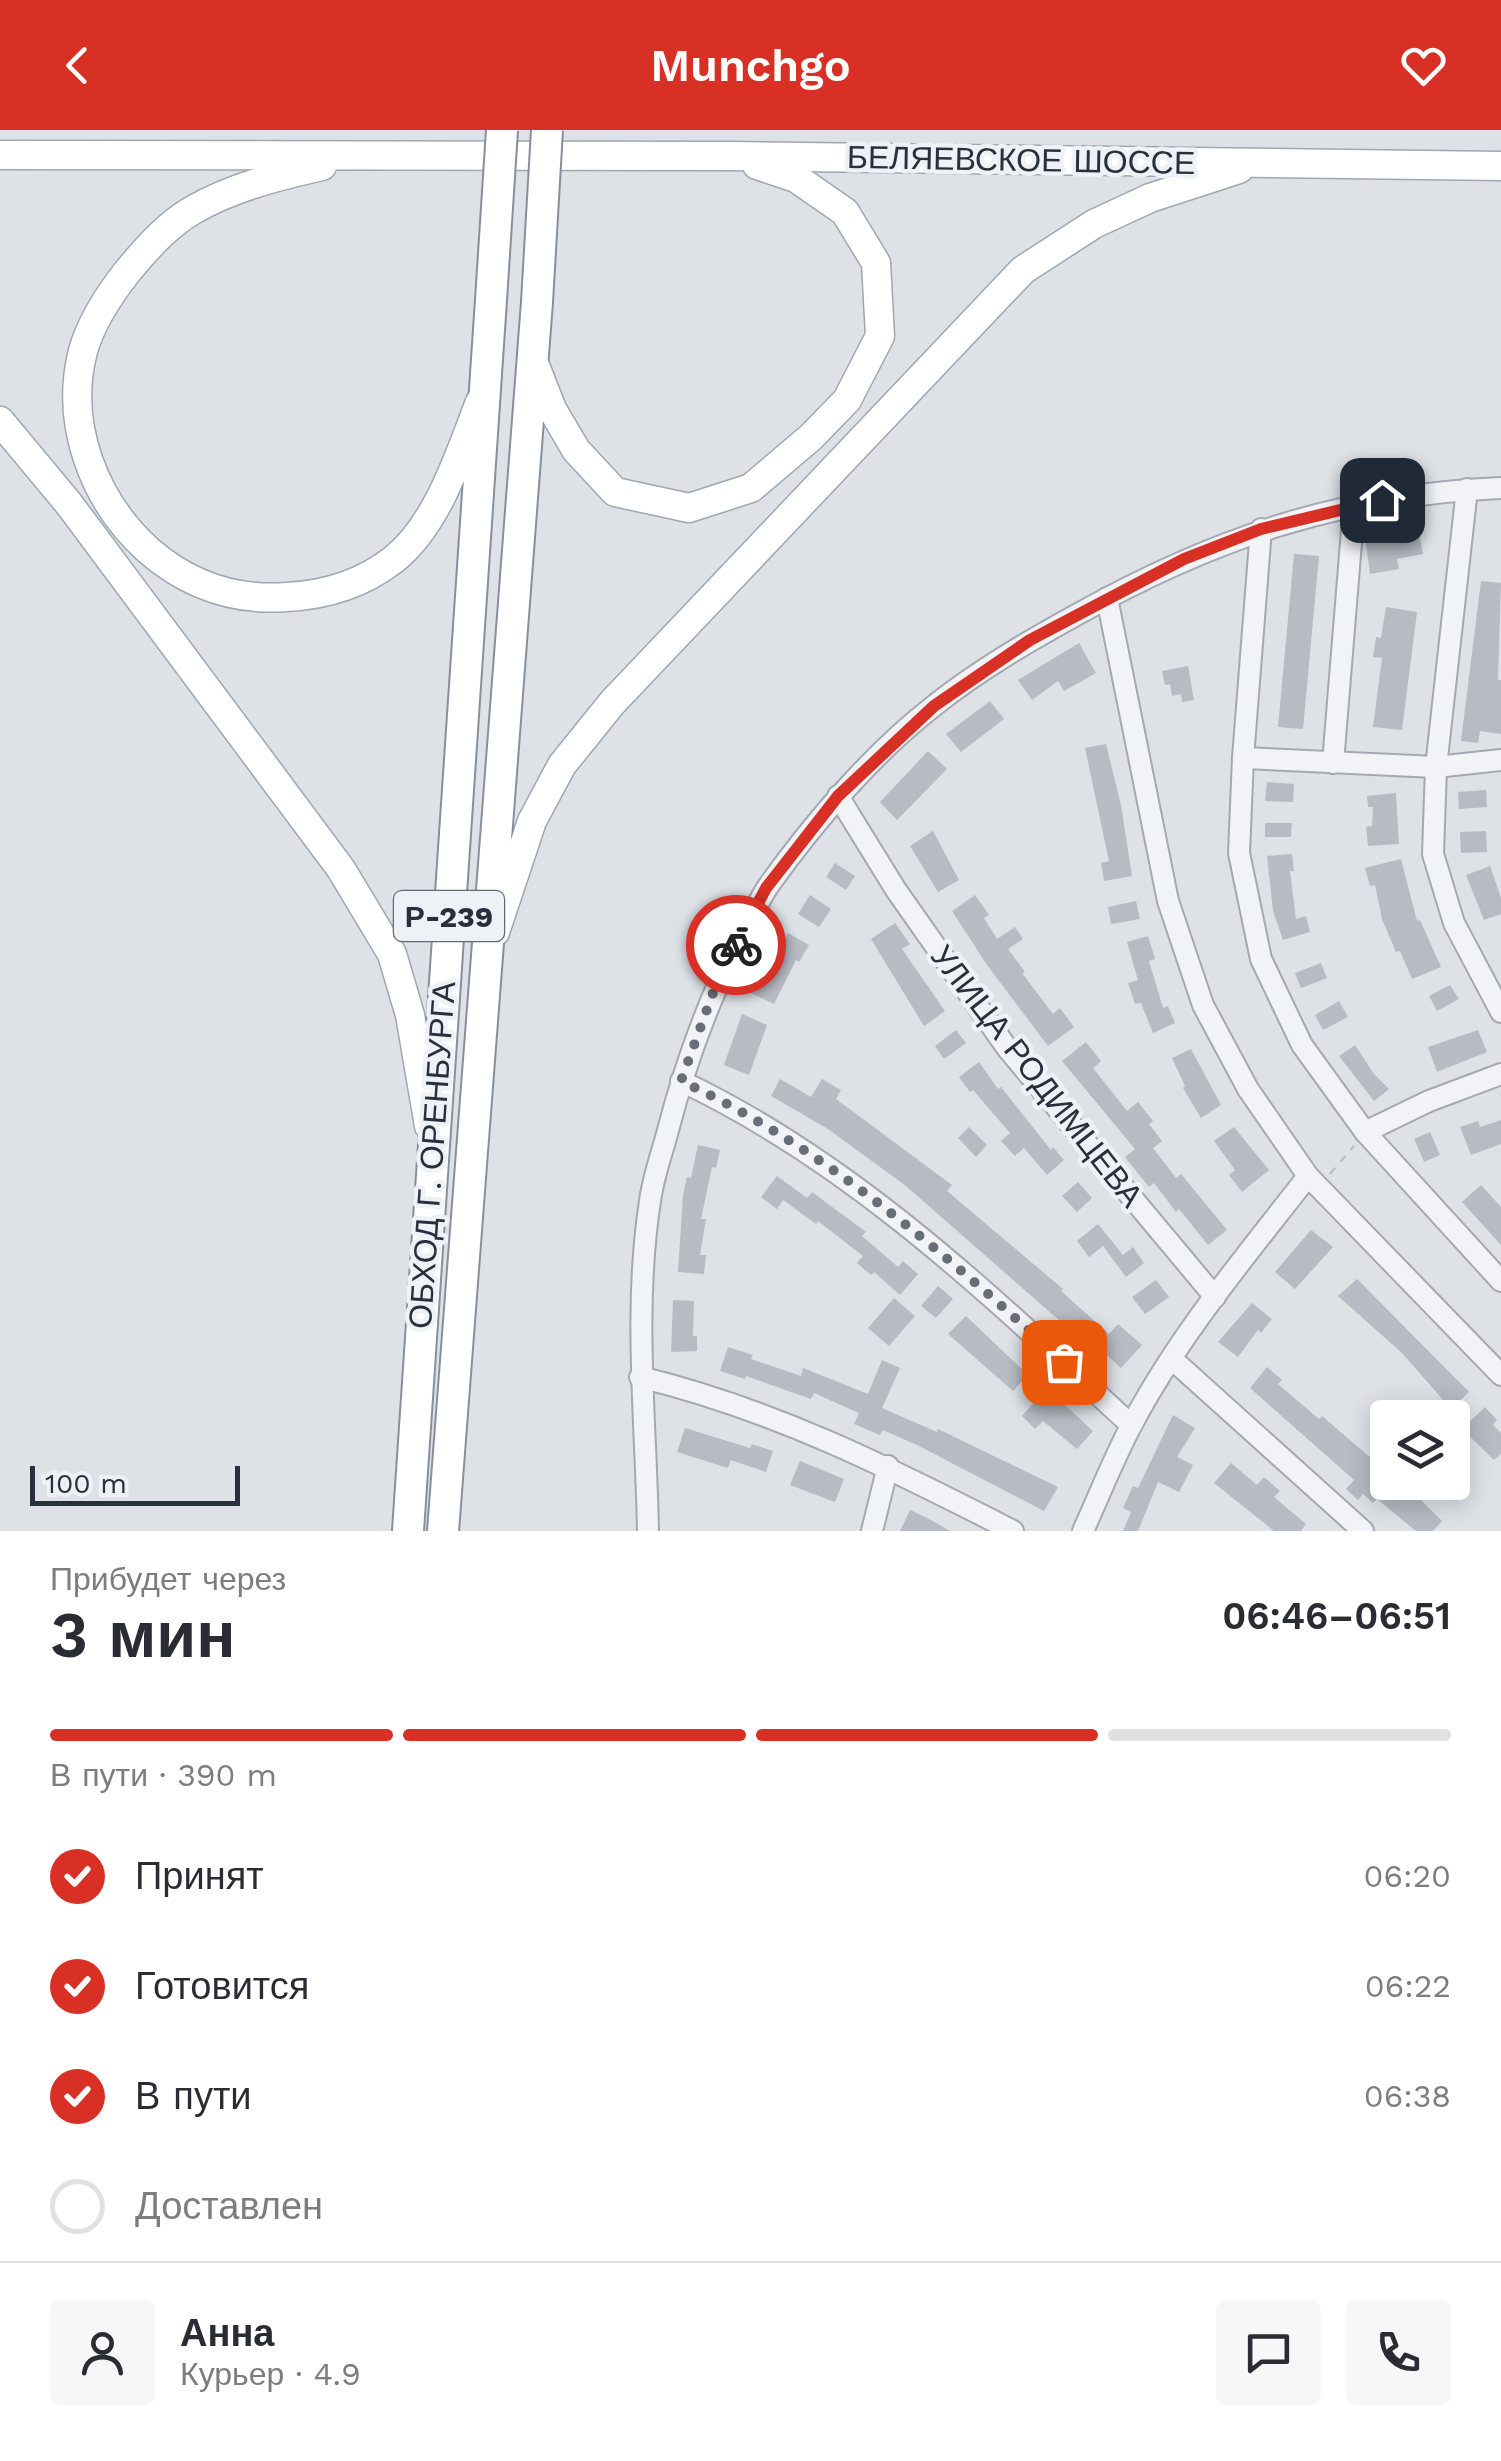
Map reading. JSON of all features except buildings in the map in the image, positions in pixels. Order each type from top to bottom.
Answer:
[{"type":"highway","name":"ОБХОД Г. ОРЕНБУРГА","points":[[408,1531],[502,130]]},
{"type":"highway","name":"ОБХОД Г. ОРЕНБУРГА","points":[[442,1531],[534,363],[547,130]]},
{"type":"main road","name":"БЕЛЯЕВСКОЕ ШОССЕ","points":[[0,154],[732,156],[1501,166]]},
{"type":"main road","points":[[370,156],[238,188],[191,211],[148,247],[110,294],[83,350],[78,385],[88,464],[104,499],[127,530],[171,570],[219,592],[269,598],[318,595],[356,582],[394,559],[425,522],[449,481],[484,392]]},
{"type":"main road","points":[[534,363],[552,409],[576,450],[615,492],[688,508],[750,488],[847,400],[880,336],[876,263],[845,212],[796,178],[732,156]]},
{"type":"main road","points":[[488,952],[532,821],[562,765],[612,703],[1023,270],[1094,224],[1150,198],[1261,162]]},
{"type":"main road","points":[[0,421],[177,646],[352,886],[392,954],[410,1015],[433,1148]]},
{"type":"street","points":[[648,1531],[640,1378],[642,1277],[650,1198],[681,1081],[717,982],[766,888],[838,796],[934,706],[1030,640],[1184,559],[1261,529],[1354,506],[1467,489],[1501,488]]},
{"type":"street","points":[[1467,489],[1436,768],[1433,854],[1454,922],[1498,1000]]},
{"type":"street","points":[[1333,763],[1354,506]]},
{"type":"street","points":[[1261,529],[1242,758],[1239,853],[1260,959],[1302,1045],[1366,1132],[1501,1282]]},
{"type":"street","points":[[1107,598],[1168,900],[1203,1005],[1248,1088],[1314,1181],[1501,1374]]},
{"type":"street","points":[[1242,758],[1436,768],[1501,760]]},
{"type":"street","name":"УЛИЦА РОДИМЦЕВА","points":[[838,796],[896,890],[1007,1048],[1214,1297]]},
{"type":"street","points":[[1366,1132],[1428,1101],[1501,1074]]},
{"type":"street","points":[[681,1081],[738,1110],[821,1163],[911,1229],[964,1271],[1131,1425]]},
{"type":"street","points":[[1083,1531],[1131,1425],[1172,1359],[1214,1297],[1314,1181]]},
{"type":"street","points":[[1172,1359],[1363,1531]]},
{"type":"street","points":[[640,1378],[772,1417],[888,1466],[1013,1531]]},
{"type":"street","points":[[872,1531],[888,1466]]},
{"type":"path","points":[[1314,1181],[1366,1132]]},
{"type":"way so far","points":[[736,945],[717,982],[681,1081],[738,1110],[821,1163],[911,1229],[964,1271],[1064,1362]]},
{"type":"route","points":[[736,945],[766,888],[838,796],[934,706],[1030,640],[1184,559],[1261,529],[1382,500]]}]
